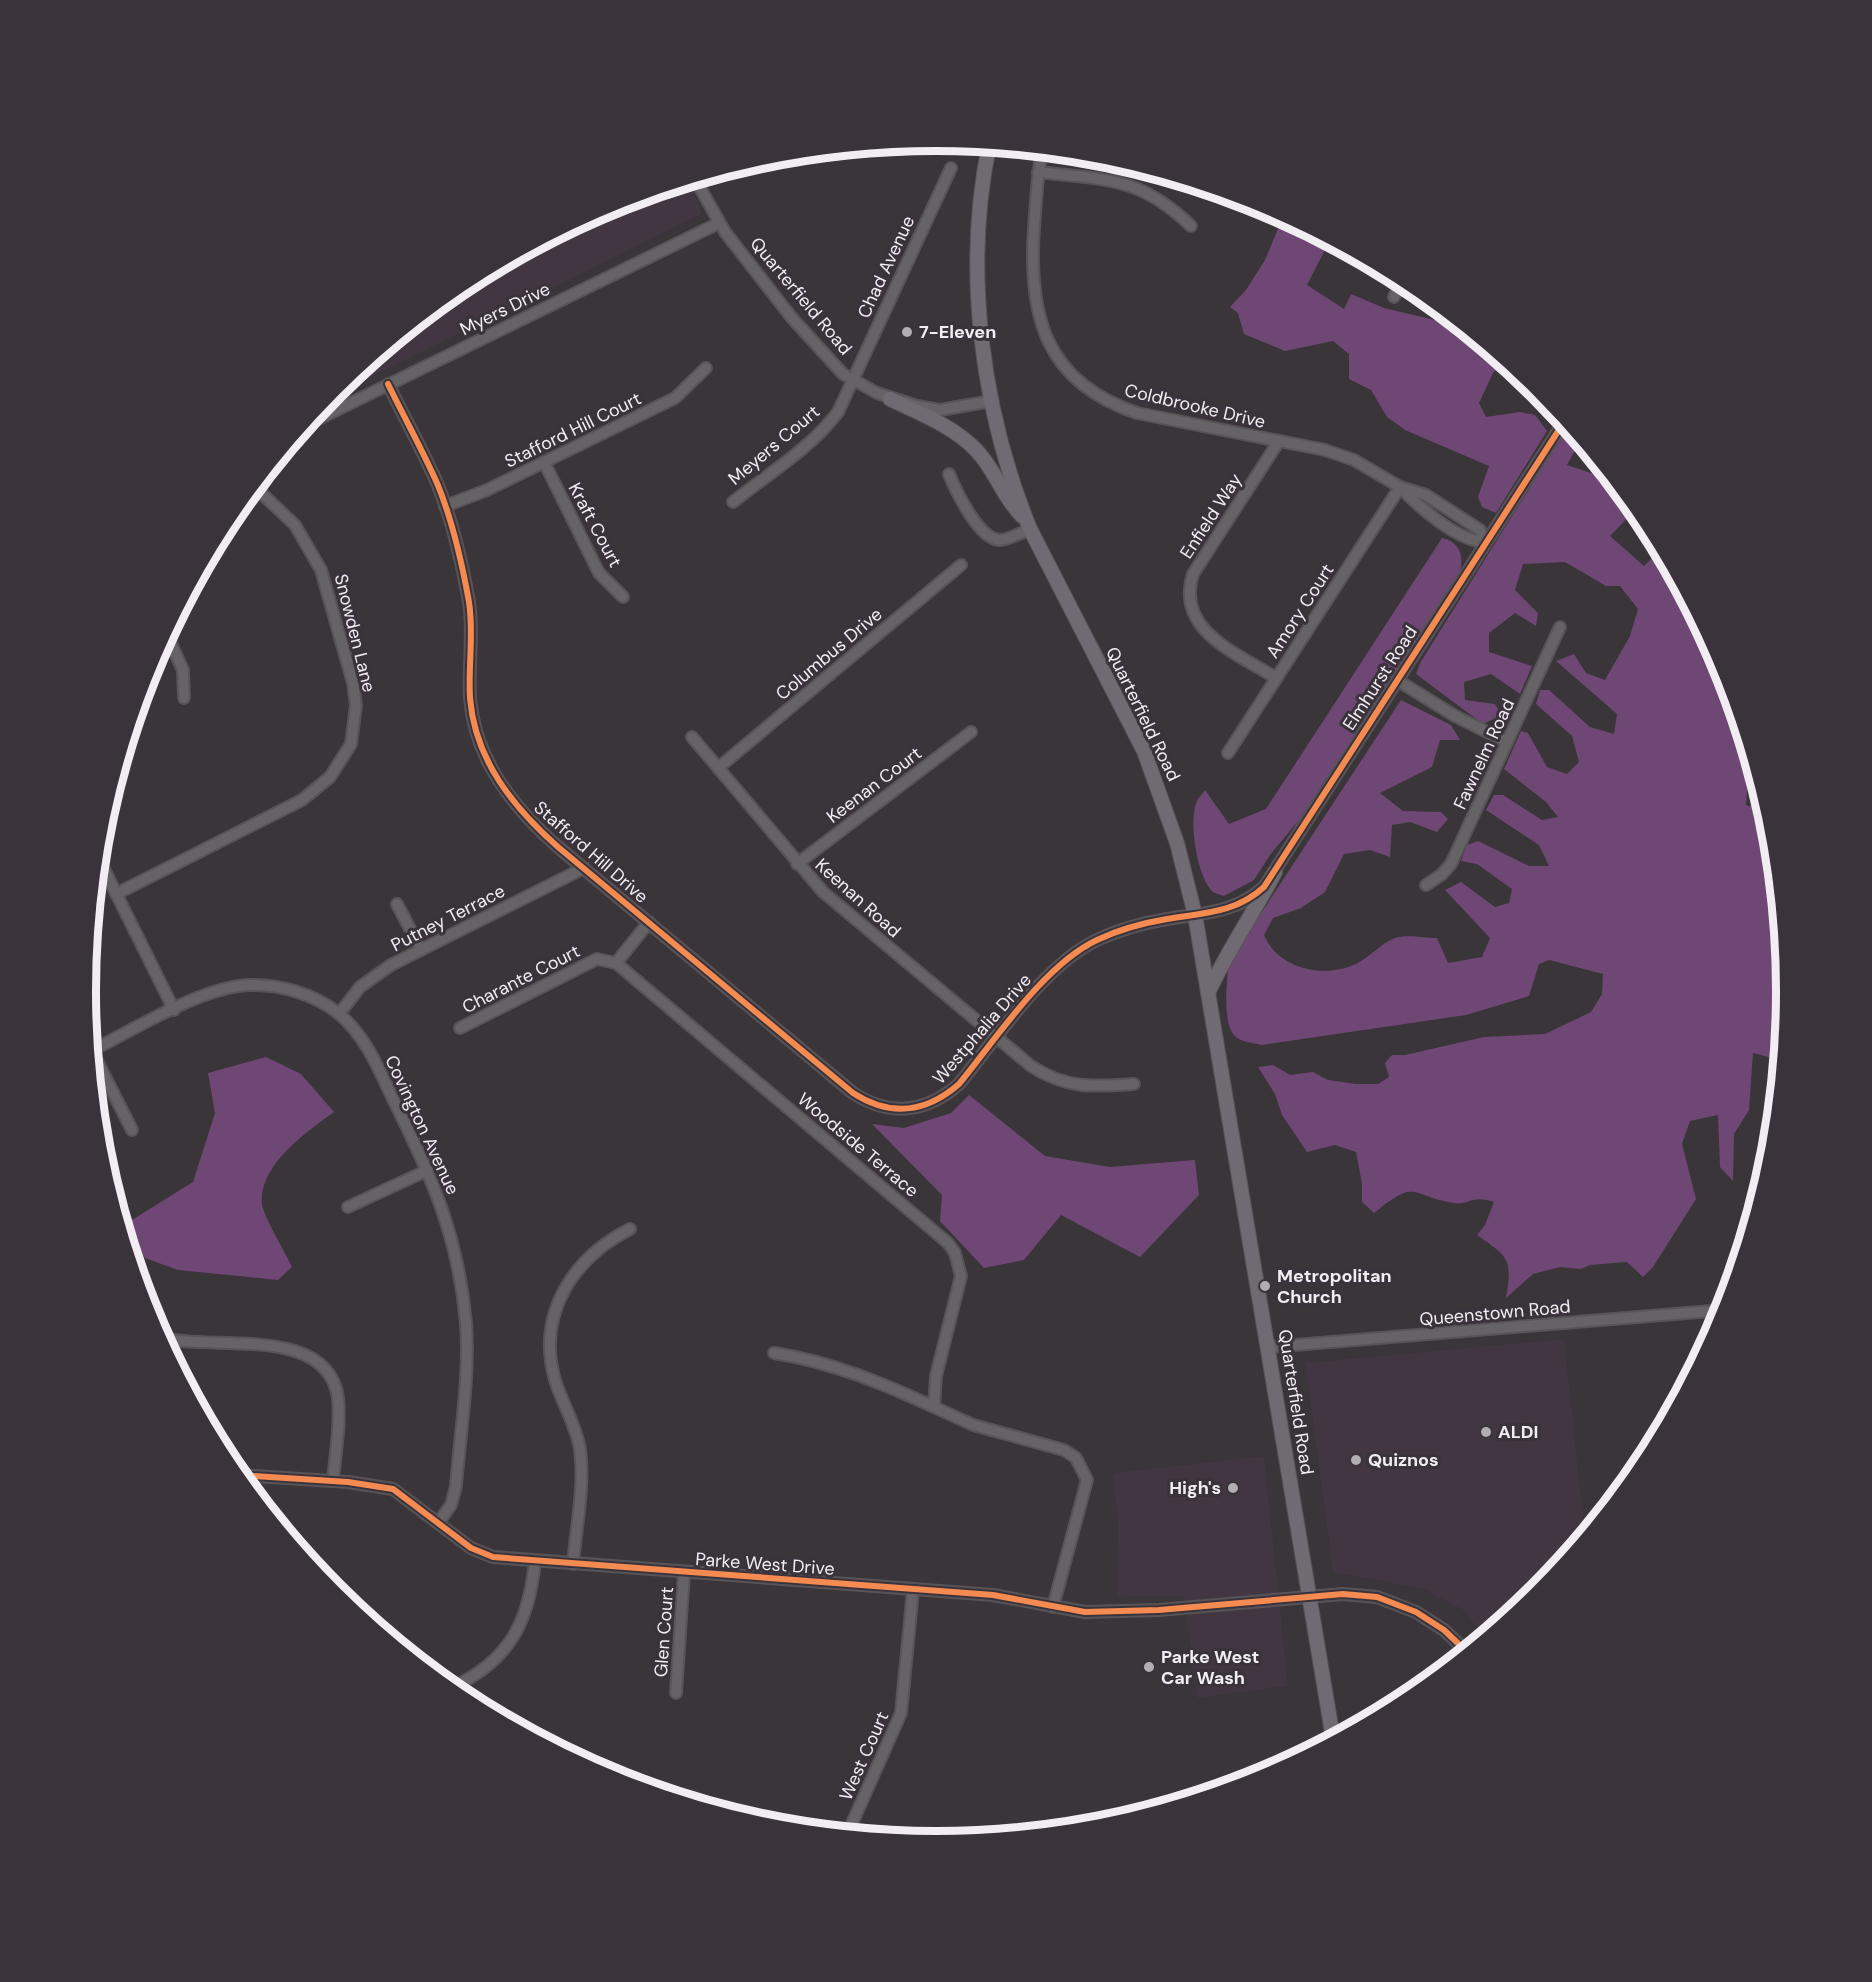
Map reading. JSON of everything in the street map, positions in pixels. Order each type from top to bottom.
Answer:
[{"type":"main road","points":[[989,153],[981,206],[979,258],[980,311],[991,401]]},
{"type":"main road","points":[[890,399],[954,432],[977,451],[1006,500],[1028,525]]},
{"type":"main road","name":"Quarterfield Road","points":[[991,401],[1007,466],[1028,525],[1144,751],[1175,834],[1195,915],[1332,1731]]},
{"type":"main road","points":[[1208,993],[1222,960],[1257,907],[1275,872]]},
{"type":"street","name":"Coldbrooke Drive","points":[[1041,158],[1033,239],[1034,298],[1045,336],[1067,369],[1094,394],[1130,411],[1325,450],[1354,460],[1400,487],[1426,495],[1480,530],[1485,542]]},
{"type":"street","name":"Chad Avenue","points":[[851,380],[951,168]]},
{"type":"street","points":[[1038,172],[1134,186],[1159,198],[1191,226]]},
{"type":"street","name":"Quarterfield Road","points":[[698,186],[719,223],[792,318],[835,367],[851,380],[890,399],[940,410],[991,401]]},
{"type":"street","name":"Myers Drive","points":[[324,416],[719,223]]},
{"type":"street","points":[[1394,297],[1397,290]]},
{"type":"street","name":"Stafford Hill Court","points":[[445,506],[487,490],[675,398],[706,368]]},
{"type":"street","name":"Meyers Court","points":[[733,502],[828,426],[846,396],[851,380]]},
{"type":"street","name":"Stafford Hill Drive","points":[[388,384],[437,483],[469,601],[470,698],[476,734],[495,775],[520,810],[584,868],[853,1093],[886,1108],[920,1108]]},
{"type":"street","name":"Elmhurst Road","points":[[1195,915],[1225,910],[1253,898],[1275,872],[1560,428]]},
{"type":"street","name":"Enfield Way","points":[[1276,678],[1209,635],[1198,625],[1188,599],[1193,574],[1279,441]]},
{"type":"street","name":"Kraft Court","points":[[544,462],[599,573],[610,587],[623,597]]},
{"type":"street","points":[[949,474],[958,495],[978,524],[993,539],[1009,538],[1028,525]]},
{"type":"street","name":"Amory Court","points":[[1228,753],[1400,487]]},
{"type":"street","name":"Snowden Lane","points":[[116,894],[302,800],[330,777],[351,744],[356,705],[321,570],[295,525],[261,493]]},
{"type":"street","name":"Columbus Drive","points":[[718,768],[961,565]]},
{"type":"street","name":"Fawnelm Road","points":[[1426,885],[1441,875],[1451,864],[1560,627]]},
{"type":"street","points":[[171,645],[183,670],[184,698]]},
{"type":"street","points":[[1397,680],[1455,716],[1507,742]]},
{"type":"street","name":"Keenan Court","points":[[797,864],[971,732]]},
{"type":"street","name":"Keenan Road","points":[[692,737],[797,864],[842,910],[1031,1066],[1060,1082],[1093,1087],[1134,1083]]},
{"type":"street","name":"Putney Terrace","points":[[339,1014],[360,987],[375,975],[584,868]]},
{"type":"street","points":[[105,871],[174,1010]]},
{"type":"street","points":[[398,904],[421,950]]},
{"type":"street","name":"Westphalia Drive","points":[[920,1108],[946,1096],[959,1084],[1054,969],[1082,949],[1134,925],[1195,915]]},
{"type":"street","points":[[616,963],[649,922]]},
{"type":"street","name":"Charante Court","points":[[460,1028],[597,959],[616,963]]},
{"type":"street","name":"Woodside Terrace","points":[[616,963],[948,1243],[956,1253],[961,1276],[936,1376],[934,1407]]},
{"type":"street","name":"Covington Avenue","points":[[98,1048],[214,991],[250,985],[278,987],[303,994],[339,1014],[364,1043],[428,1170],[453,1241],[466,1327],[456,1486],[451,1505],[438,1523]]},
{"type":"street","points":[[100,1067],[132,1130]]},
{"type":"street","points":[[348,1207],[428,1170]]},
{"type":"street","points":[[573,1564],[581,1467],[579,1448],[555,1378],[550,1344],[553,1318],[560,1299],[574,1274],[591,1253],[630,1229]]},
{"type":"street","name":"Queenstown Road","points":[[1269,1347],[1712,1311]]},
{"type":"street","points":[[172,1339],[290,1349],[318,1362],[333,1382],[338,1396],[333,1481]]},
{"type":"street","points":[[774,1353],[812,1359],[838,1367],[934,1407],[952,1418],[1064,1450],[1076,1458],[1087,1480],[1053,1607]]},
{"type":"street","name":"Parke West Drive","points":[[250,1475],[333,1481],[393,1490],[471,1548],[493,1557],[993,1595],[1053,1607],[1117,1613],[1343,1594],[1377,1597],[1416,1612],[1444,1630],[1461,1646]]},
{"type":"street","points":[[461,1683],[480,1674],[496,1659],[516,1633],[527,1608],[535,1561]]},
{"type":"street","name":"Glen Court","points":[[676,1693],[684,1573]]},
{"type":"street","name":"West Court","points":[[851,1826],[901,1713],[913,1590]]},
{"type":"shaded area","points":[[693,188],[702,214],[355,385],[382,359],[469,293],[564,238],[615,215]]},
{"type":"shaded area","points":[[1280,225],[1308,238],[1326,248],[1307,285],[1344,309],[1351,294],[1384,308],[1443,322],[1502,370],[1494,371],[1479,403],[1486,417],[1520,412],[1535,415],[1547,431],[1496,513],[1482,507],[1478,497],[1489,466],[1405,430],[1387,417],[1371,390],[1349,379],[1349,354],[1333,341],[1285,351],[1244,334],[1238,313],[1230,307],[1246,290],[1265,260]]},
{"type":"shaded area","points":[[1564,433],[1576,448],[1567,465],[1598,475],[1629,517],[1610,536],[1644,566],[1654,556],[1663,571],[1689,619],[1712,670],[1731,721],[1748,778],[1746,805],[1755,807],[1769,881],[1776,991],[1773,1058],[1753,1053],[1749,1110],[1734,1134],[1733,1181],[1720,1167],[1718,1115],[1690,1121],[1682,1144],[1696,1199],[1653,1267],[1643,1277],[1627,1262],[1590,1265],[1581,1269],[1560,1267],[1533,1274],[1506,1298],[1509,1274],[1506,1260],[1496,1248],[1477,1235],[1485,1225],[1494,1202],[1480,1199],[1454,1203],[1407,1192],[1374,1213],[1362,1202],[1362,1184],[1356,1152],[1335,1145],[1307,1152],[1282,1115],[1275,1094],[1258,1067],[1273,1065],[1290,1075],[1313,1072],[1328,1080],[1378,1084],[1389,1077],[1385,1063],[1392,1055],[1405,1055],[1484,1037],[1545,1034],[1591,1012],[1602,994],[1603,974],[1549,960],[1539,964],[1529,996],[1466,1015],[1261,1045],[1237,1038],[1229,1024],[1226,1002],[1229,962],[1401,700],[1451,725],[1460,740],[1440,740],[1432,767],[1380,793],[1403,811],[1441,812],[1448,819],[1437,832],[1410,822],[1392,825],[1390,857],[1370,850],[1344,854],[1325,892],[1301,908],[1273,918],[1264,935],[1280,956],[1303,968],[1317,970],[1330,971],[1356,964],[1395,938],[1405,936],[1437,938],[1448,963],[1482,957],[1490,938],[1445,890],[1461,882],[1495,907],[1509,903],[1512,889],[1477,864],[1461,861],[1467,845],[1478,841],[1529,866],[1549,866],[1539,845],[1486,810],[1494,795],[1503,795],[1542,820],[1558,817],[1546,802],[1504,769],[1521,731],[1528,733],[1547,767],[1567,774],[1579,762],[1572,736],[1536,704],[1540,690],[1549,690],[1590,727],[1614,734],[1617,714],[1556,661],[1574,654],[1586,673],[1605,680],[1630,636],[1638,609],[1620,586],[1606,586],[1565,562],[1523,564],[1515,590],[1538,613],[1536,626],[1515,613],[1489,633],[1489,652],[1532,666],[1520,694],[1491,674],[1464,682],[1465,700],[1495,704],[1502,715],[1483,724],[1416,674],[1420,663]]},
{"type":"shaded area","points":[[1442,538],[1454,543],[1458,548],[1461,564],[1458,577],[1299,820],[1270,855],[1254,880],[1224,896],[1214,892],[1206,882],[1195,847],[1193,821],[1198,800],[1205,790],[1229,824],[1266,809]]},
{"type":"shaded area","points":[[266,1057],[301,1074],[334,1112],[286,1151],[268,1176],[263,1190],[263,1209],[292,1267],[278,1280],[178,1270],[145,1258],[133,1235],[129,1222],[193,1182],[215,1113],[208,1073]]},
{"type":"shaded area","points":[[969,1095],[1045,1156],[1110,1167],[1195,1160],[1199,1195],[1140,1257],[1061,1215],[1024,1260],[984,1268],[940,1221],[942,1195],[872,1124],[904,1128],[951,1113]]},
{"type":"shaded area","points":[[1564,1339],[1584,1525],[1530,1585],[1479,1632],[1465,1611],[1424,1589],[1333,1572],[1305,1363]]},
{"type":"shaded area","points":[[1264,1456],[1288,1686],[1197,1698],[1184,1596],[1117,1597],[1118,1525],[1113,1473]]},
{"type":"cycle path","points":[[388,384],[437,483],[452,526],[469,602],[470,698],[473,721],[488,762],[499,781],[526,816],[558,847],[853,1093],[867,1101],[894,1108],[921,1106],[934,1101],[959,1084],[1022,1004],[1040,985],[1058,967],[1097,940],[1132,927],[1230,907],[1253,896],[1264,887],[1560,428]]},
{"type":"cycle path","points":[[251,1476],[348,1482],[393,1489],[471,1548],[493,1557],[993,1595],[1085,1612],[1159,1610],[1343,1594],[1377,1597],[1416,1612],[1444,1630],[1461,1646]]},
{"type":"place","name":"7-Eleven","points":[[907,332]]},
{"type":"place","name":"Metropolitan Church","points":[[1265,1286]]},
{"type":"place","name":"ALDI","points":[[1486,1432]]},
{"type":"place","name":"Quiznos","points":[[1356,1460]]},
{"type":"place","name":"High's","points":[[1233,1488]]},
{"type":"place","name":"Parke West Car Wash","points":[[1149,1667]]}]
